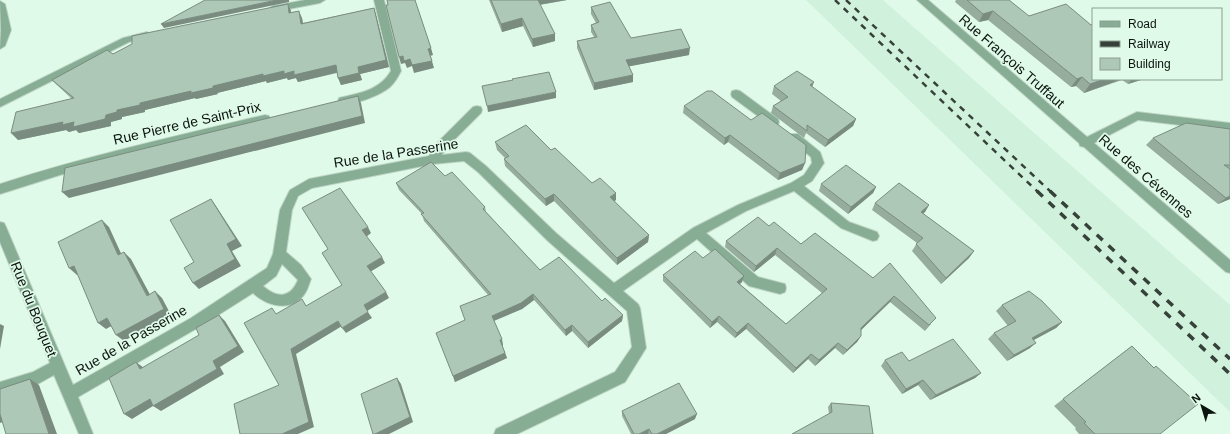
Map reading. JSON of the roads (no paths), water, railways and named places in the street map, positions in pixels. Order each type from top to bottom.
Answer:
[{"type":"street","points":[[0,46],[6,30],[0,3],[3,0]]},
{"type":"street","points":[[266,11],[320,0]]},
{"type":"street","points":[[330,104],[360,97],[381,89],[392,80],[396,71],[379,0]]},
{"type":"street","name":"Rue François Truffaut","points":[[922,0],[1084,143]]},
{"type":"street","points":[[0,103],[126,40],[157,33]]},
{"type":"street","points":[[613,291],[697,232],[742,208],[795,186],[808,178],[818,164],[816,155],[810,149],[736,94]]},
{"type":"street","points":[[433,160],[441,146],[477,110]]},
{"type":"street","name":"Rue des Cévennes","points":[[1230,126],[1137,116],[1084,143],[1230,268]]},
{"type":"street","name":"Rue Pierre de Saint-Prix","points":[[0,189],[55,170],[92,160],[276,117]]},
{"type":"street","name":"Rue de la Passerine","points":[[70,394],[196,322],[272,272],[279,254],[286,210],[294,193],[309,184],[433,160],[466,156],[482,169],[552,237],[633,308],[639,348],[620,377],[502,434]]},
{"type":"street","points":[[795,186],[845,225],[873,236]]},
{"type":"street","name":"Rue du Bouquet","points":[[0,228],[86,434]]},
{"type":"street","points":[[697,232],[754,282],[780,288]]},
{"type":"street","points":[[254,285],[261,293],[272,300],[284,301],[298,293],[305,279],[297,268],[279,254]]},
{"type":"street","points":[[0,389],[36,378],[57,366]]},
{"type":"railway","points":[[835,0],[1038,192]]},
{"type":"railway","points":[[846,0],[1051,192]]},
{"type":"railway","points":[[1037,191],[1230,374]]},
{"type":"railway","points":[[1050,191],[1230,359]]}]
